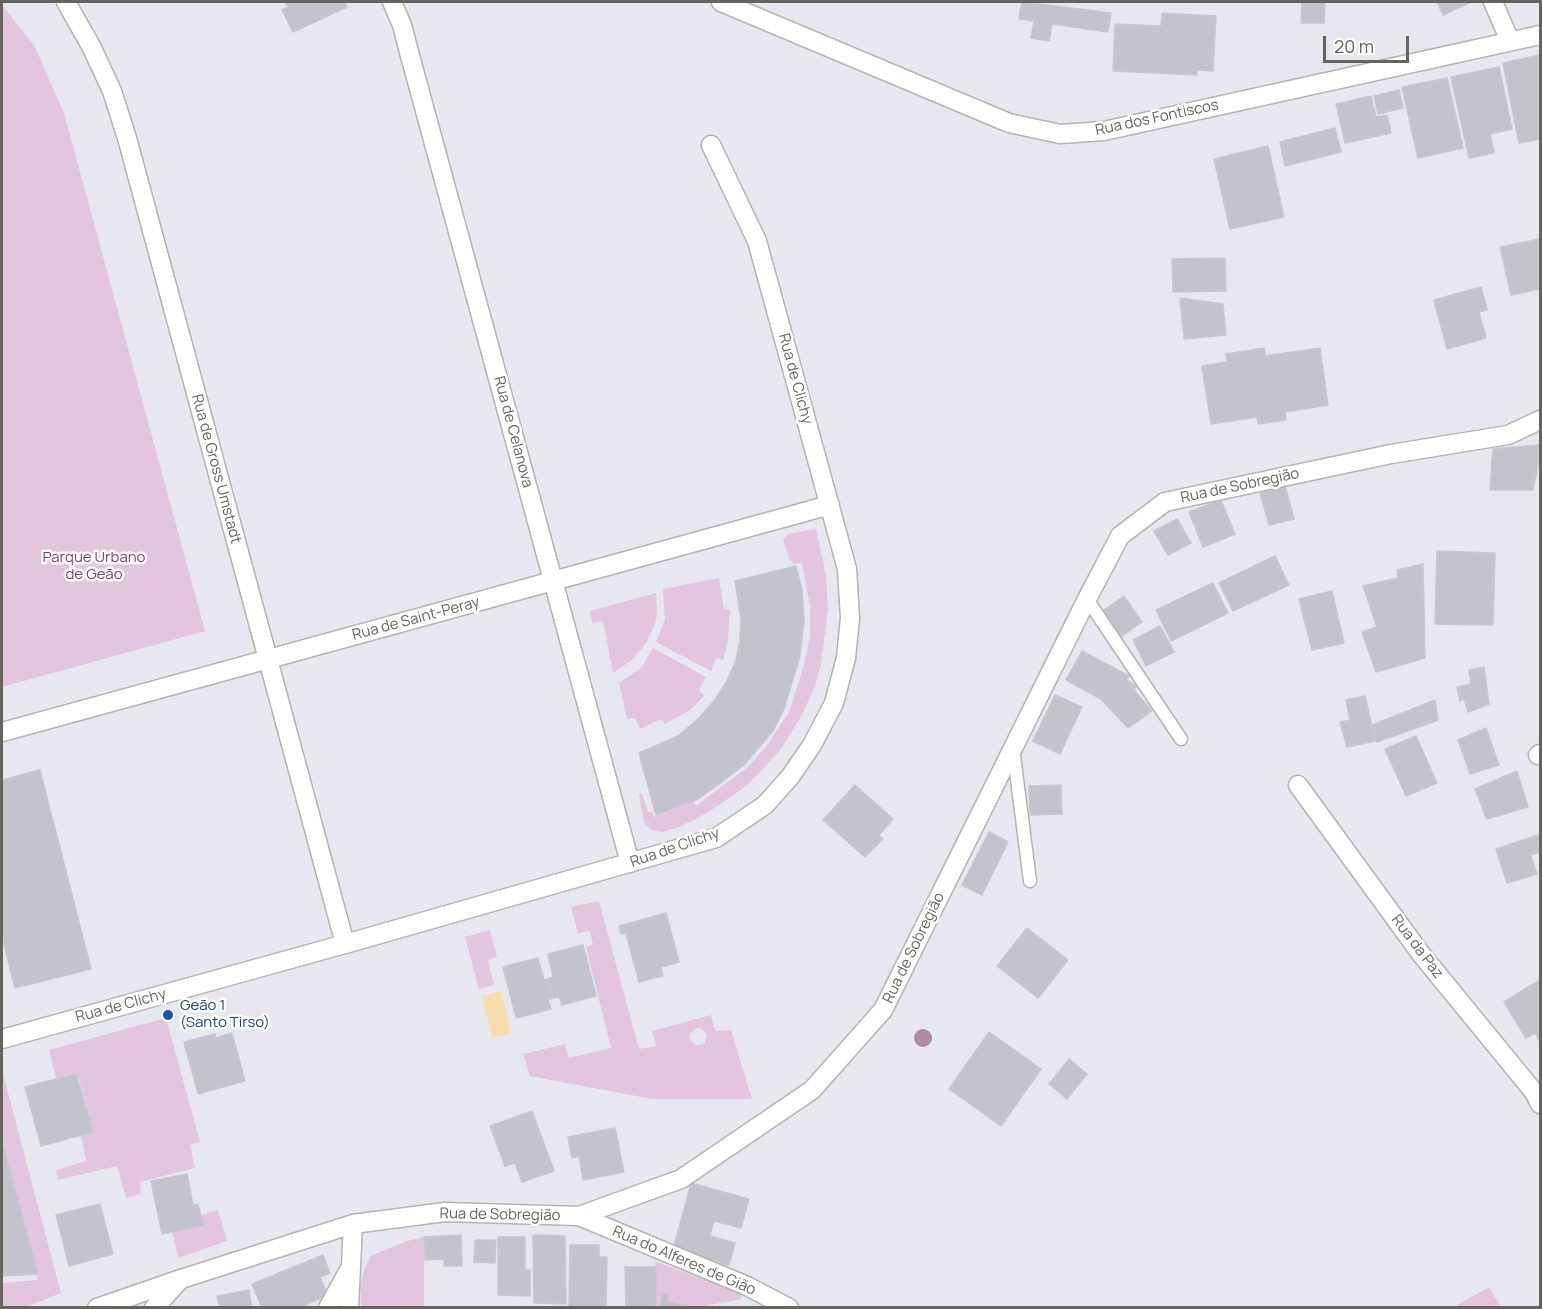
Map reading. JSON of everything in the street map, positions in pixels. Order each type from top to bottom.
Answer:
[{"type":"street","name":"Rua de Gross Umstadt","points":[[66,2],[112,91],[128,138],[345,945]]},
{"type":"street","name":"Rua de Celanova","points":[[392,2],[404,34],[630,863]]},
{"type":"street","name":"Rua dos Fontiscos","points":[[721,2],[1009,123],[1060,134],[1104,131],[1540,35]]},
{"type":"street","points":[[1492,2],[1510,41]]},
{"type":"street","name":"Rua de Clichy","points":[[2,1039],[345,945],[716,838],[765,805],[790,777],[812,746],[834,704],[846,658],[850,618],[847,569],[757,241],[711,145]]},
{"type":"street","name":"Rua de Sobregião","points":[[97,1308],[353,1224],[445,1212],[579,1216],[681,1179],[813,1090],[883,1010],[1120,536],[1165,502],[1391,454],[1508,435],[1540,420]]},
{"type":"street","name":"Rua de Saint-Peray","points":[[2,732],[830,505]]},
{"type":"street","name":"Rua da Paz","points":[[1298,785],[1421,954],[1534,1092],[1540,1104]]},
{"type":"street","name":"Rua do Alferes de Gião","points":[[579,1216],[758,1301],[789,1308]]},
{"type":"street","points":[[349,1308],[353,1224]]},
{"type":"street","points":[[327,1308],[350,1268]]},
{"type":"street","points":[[154,1308],[181,1279]]},
{"type":"lane","points":[[1087,599],[1181,739]]},
{"type":"lane","points":[[1013,747],[1030,881]]},
{"type":"green space","name":"Parque Urbano de Geão","points":[[2,5],[34,45],[64,113],[205,631],[2,687]]},
{"type":"green space","points":[[816,529],[826,575],[828,609],[821,664],[815,686],[802,715],[781,749],[748,785],[707,813],[679,827],[662,832],[651,830],[644,823],[639,794],[642,793],[648,812],[652,812],[654,817],[693,801],[696,806],[749,766],[768,744],[789,712],[810,637],[810,606],[802,563],[793,564],[790,561],[783,540],[788,534]]},
{"type":"green space","points":[[719,578],[724,610],[730,609],[728,641],[723,660],[716,658],[711,671],[656,642],[665,620],[663,589]]},
{"type":"green space","points":[[656,593],[657,615],[645,644],[632,660],[613,673],[603,621],[592,623],[590,611]]},
{"type":"green space","points":[[653,648],[706,677],[699,690],[704,696],[690,710],[665,724],[661,719],[640,729],[635,718],[627,719],[619,683],[642,667]]},
{"type":"green space","points":[[599,901],[639,1049],[656,1046],[652,1031],[711,1015],[715,1031],[731,1030],[752,1099],[652,1099],[530,1076],[523,1054],[565,1044],[569,1058],[611,1048],[586,947],[593,945],[590,931],[578,933],[571,907]],"holes":[[[696,1028],[701,1028],[707,1034],[705,1043],[696,1045],[690,1039],[690,1034]]]},
{"type":"green space","points":[[490,930],[497,957],[488,960],[494,985],[479,989],[465,937]]},
{"type":"green space","points":[[166,1018],[200,1142],[190,1145],[195,1168],[140,1182],[141,1194],[126,1198],[117,1166],[58,1180],[56,1170],[86,1161],[81,1136],[93,1132],[79,1079],[75,1074],[56,1079],[49,1050]]},
{"type":"green space","points":[[2,1070],[61,1293],[26,1307],[2,1307],[2,1283],[38,1280],[2,1142]]},
{"type":"green space","points":[[218,1210],[227,1241],[178,1258],[172,1231],[200,1215]]},
{"type":"green space","points":[[424,1237],[424,1307],[361,1307],[361,1284],[364,1270],[371,1256],[407,1241]]},
{"type":"green space","points":[[655,1261],[741,1294],[742,1299],[699,1307],[668,1302],[668,1295],[663,1294],[659,1307],[656,1307]]},
{"type":"green space","points":[[1489,1287],[1501,1307],[1454,1307]]},
{"type":"shaded area","points":[[501,991],[511,1033],[492,1038],[482,996]]},
{"type":"building","points":[[285,2],[344,2],[347,7],[293,32],[282,10],[288,7]]},
{"type":"building","points":[[1022,2],[1111,13],[1108,32],[1052,24],[1049,41],[1031,38],[1034,21],[1019,19]]},
{"type":"building","points":[[1302,2],[1325,2],[1324,23],[1301,23]]},
{"type":"building","points":[[1437,2],[1471,2],[1443,15]]},
{"type":"building","points":[[1162,13],[1216,16],[1213,71],[1197,70],[1197,75],[1113,71],[1115,24],[1161,26]]},
{"type":"building","points":[[1540,55],[1540,139],[1519,143],[1503,63]]},
{"type":"building","points":[[1499,67],[1512,129],[1490,134],[1494,153],[1469,158],[1451,77]]},
{"type":"building","points":[[1447,78],[1463,148],[1418,158],[1402,87]]},
{"type":"building","points":[[1399,90],[1403,108],[1378,114],[1374,96]]},
{"type":"building","points":[[1371,96],[1376,117],[1387,115],[1391,133],[1345,143],[1336,104]]},
{"type":"building","points":[[1335,128],[1341,152],[1285,166],[1280,142]]},
{"type":"building","points":[[1268,146],[1284,217],[1230,229],[1214,159]]},
{"type":"building","points":[[1540,239],[1540,289],[1511,295],[1500,247]]},
{"type":"building","points":[[1225,258],[1226,291],[1173,292],[1172,259]]},
{"type":"building","points":[[1481,287],[1487,310],[1479,312],[1486,338],[1447,349],[1434,300]]},
{"type":"building","points":[[1180,298],[1223,304],[1226,335],[1184,339]]},
{"type":"building","points":[[1264,348],[1265,356],[1320,348],[1328,405],[1285,412],[1286,420],[1258,424],[1257,417],[1211,424],[1202,366],[1227,362],[1226,354]]},
{"type":"building","points":[[1540,445],[1533,490],[1490,490],[1493,449]]},
{"type":"building","points":[[1285,485],[1294,519],[1269,525],[1260,493]]},
{"type":"building","points":[[1221,500],[1235,534],[1203,547],[1189,512]]},
{"type":"building","points":[[1177,519],[1191,543],[1168,555],[1154,531]]},
{"type":"building","points":[[1437,551],[1495,553],[1493,625],[1435,624]]},
{"type":"building","points":[[1275,556],[1289,585],[1233,611],[1219,583]]},
{"type":"building","points":[[1423,564],[1425,658],[1376,672],[1362,632],[1377,627],[1363,586],[1398,578],[1397,570]]},
{"type":"building","points":[[796,566],[802,590],[804,620],[800,656],[784,709],[773,731],[744,765],[722,782],[698,799],[656,815],[639,753],[678,736],[699,718],[726,683],[736,660],[740,640],[741,620],[735,581]]},
{"type":"building","points":[[1213,583],[1228,613],[1171,641],[1156,610]]},
{"type":"building","points":[[1332,591],[1344,643],[1312,650],[1299,599]]},
{"type":"building","points":[[1124,596],[1142,622],[1119,638],[1101,612]]},
{"type":"building","points":[[1160,626],[1174,652],[1146,666],[1133,640]]},
{"type":"building","points":[[1082,651],[1129,676],[1126,680],[1137,686],[1134,690],[1152,711],[1128,728],[1101,699],[1066,680]]},
{"type":"building","points":[[1484,667],[1489,704],[1468,712],[1464,699],[1460,701],[1457,687],[1471,684],[1469,670]]},
{"type":"building","points":[[1055,695],[1082,707],[1060,754],[1033,741]]},
{"type":"building","points":[[1365,696],[1375,741],[1347,747],[1340,722],[1350,720],[1346,700]]},
{"type":"building","points":[[1435,700],[1438,720],[1377,742],[1372,725]]},
{"type":"building","points":[[1486,728],[1499,765],[1470,774],[1458,740]]},
{"type":"building","points":[[1416,736],[1437,783],[1406,796],[1385,749]]},
{"type":"building","points":[[40,770],[91,969],[15,988],[2,936],[2,780]]},
{"type":"building","points":[[1517,771],[1528,807],[1487,819],[1475,789]]},
{"type":"building","points":[[855,785],[893,819],[879,835],[883,839],[865,857],[823,820]]},
{"type":"building","points":[[1061,785],[1062,814],[1030,815],[1029,786]]},
{"type":"building","points":[[989,832],[1008,842],[982,895],[962,885]]},
{"type":"building","points":[[1538,835],[1540,852],[1530,855],[1537,874],[1507,883],[1496,849]]},
{"type":"building","points":[[666,913],[679,962],[661,967],[663,976],[639,982],[626,933],[621,934],[619,926]]},
{"type":"building","points":[[1027,928],[1068,960],[1038,998],[997,966]]},
{"type":"building","points":[[583,945],[596,996],[562,1005],[559,997],[553,998],[548,979],[553,977],[548,954]]},
{"type":"building","points":[[538,958],[544,980],[548,979],[553,998],[548,1000],[551,1009],[516,1018],[503,967]]},
{"type":"building","points":[[1540,980],[1540,1042],[1535,1033],[1526,1038],[1504,1002]]},
{"type":"building","points":[[989,1032],[1041,1069],[1001,1126],[949,1089]]},
{"type":"building","points":[[232,1033],[245,1081],[198,1094],[184,1042],[215,1034],[216,1038]]},
{"type":"building","points":[[1069,1059],[1087,1074],[1067,1099],[1049,1084]]},
{"type":"building","points":[[76,1074],[93,1132],[41,1146],[25,1087]]},
{"type":"building","points":[[532,1111],[554,1171],[522,1182],[515,1163],[505,1166],[490,1126]]},
{"type":"building","points":[[615,1128],[624,1172],[583,1180],[579,1156],[572,1158],[568,1137]]},
{"type":"building","points":[[2,1142],[38,1274],[2,1276]]},
{"type":"building","points":[[187,1174],[193,1205],[198,1204],[203,1225],[162,1234],[151,1181]]},
{"type":"building","points":[[691,1183],[749,1199],[741,1228],[714,1221],[710,1236],[735,1243],[729,1265],[673,1250]]},
{"type":"building","points":[[100,1204],[113,1254],[69,1266],[56,1215]]},
{"type":"building","points":[[461,1235],[462,1266],[444,1266],[444,1259],[425,1260],[424,1237]]},
{"type":"building","points":[[533,1235],[565,1236],[566,1304],[534,1303]]},
{"type":"building","points":[[498,1237],[525,1237],[525,1270],[530,1270],[530,1296],[498,1295]]},
{"type":"building","points":[[475,1240],[496,1240],[495,1263],[474,1262]]},
{"type":"building","points":[[570,1245],[599,1245],[599,1257],[607,1257],[606,1306],[569,1308]]},
{"type":"building","points":[[323,1255],[330,1273],[320,1277],[328,1295],[303,1308],[262,1308],[252,1284]]},
{"type":"building","points":[[625,1267],[656,1267],[656,1308],[626,1308]]},
{"type":"building","points":[[249,1290],[252,1308],[220,1308],[217,1296]]},
{"type":"building","points":[[663,1294],[668,1294],[668,1302],[699,1308],[659,1308]]},
{"type":"place","name":"Geão 1 (Santo Tirso)","points":[[168,1015]]}]
